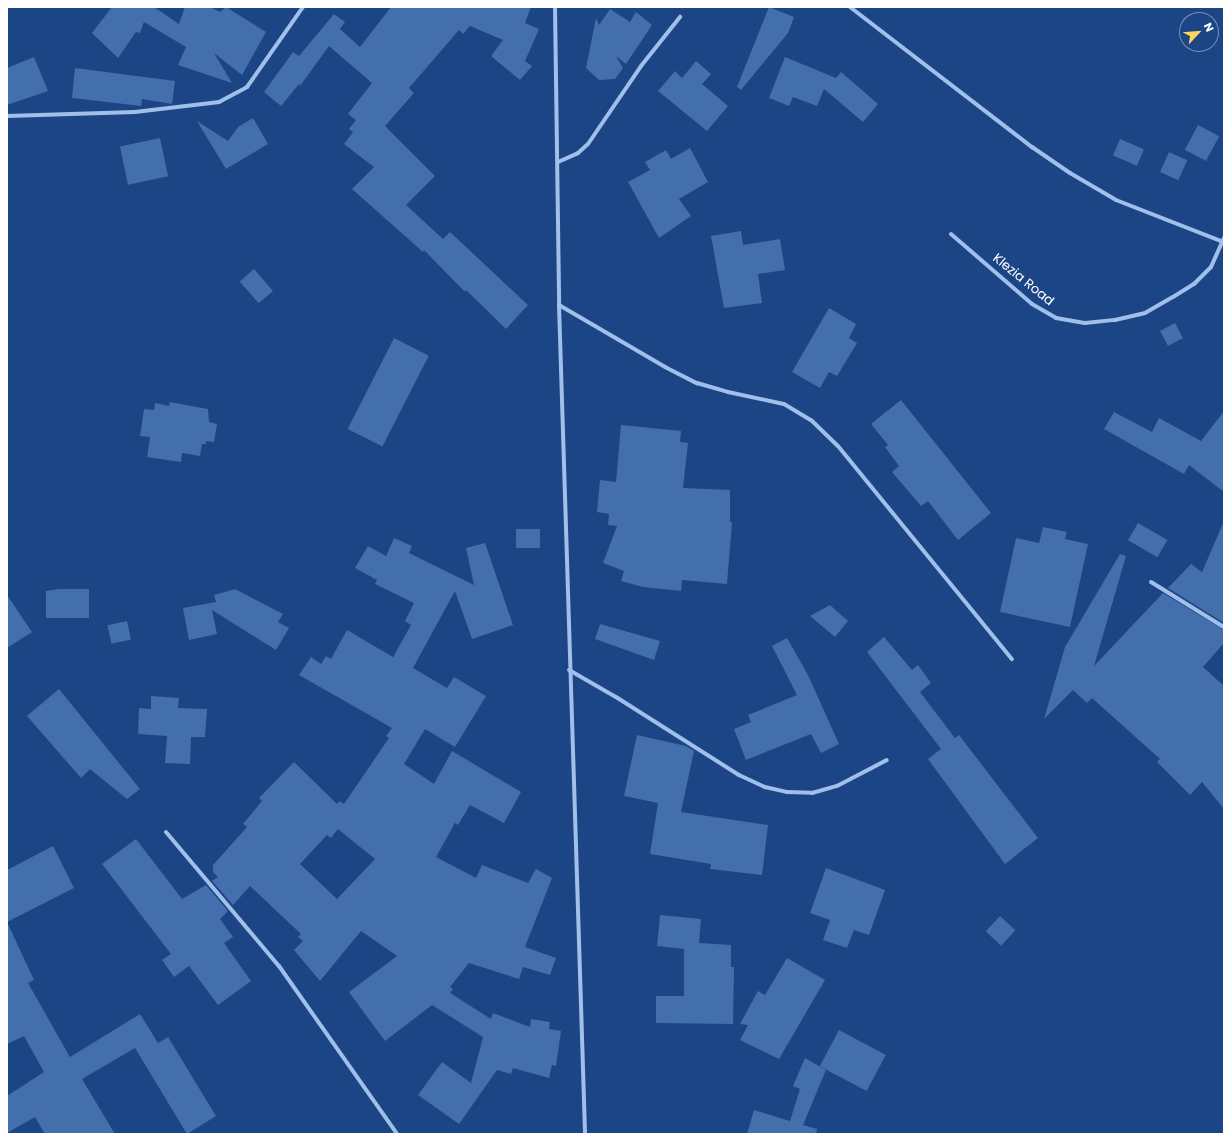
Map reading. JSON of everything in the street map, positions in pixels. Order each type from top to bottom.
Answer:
[{"type":"street","points":[[7,116],[135,112],[219,102],[247,87],[303,7]]},
{"type":"street","points":[[555,7],[559,305],[585,1134]]},
{"type":"street","points":[[850,7],[1032,147],[1070,173],[1122,203],[1223,240]]},
{"type":"street","points":[[558,162],[588,144],[641,66],[680,17]]},
{"type":"street","name":"Klezia Road","points":[[951,234],[1032,304],[1056,318],[1085,323],[1115,320],[1145,313],[1173,297],[1194,284],[1211,266],[1223,240]]},
{"type":"street","points":[[559,305],[665,367],[697,383],[728,392],[784,404],[811,420],[838,446],[1012,659]]},
{"type":"street","points":[[1151,582],[1224,627]]},
{"type":"street","points":[[570,670],[616,696],[739,775],[765,787],[788,792],[812,793],[837,786],[887,760]]},
{"type":"street","points":[[166,832],[279,966],[397,1134]]},
{"type":"building","points":[[112,7],[154,7],[179,24],[185,7],[210,7],[220,12],[226,7],[266,32],[242,75],[214,53],[232,83],[178,65],[186,47],[144,22],[140,33],[136,32],[118,58],[92,33]]},
{"type":"building","points":[[391,7],[531,7],[525,23],[539,29],[525,61],[532,66],[520,80],[491,56],[503,40],[470,26],[463,34],[459,30],[409,88],[414,93],[385,126],[435,176],[406,205],[443,239],[450,232],[528,305],[506,329],[466,290],[465,292],[424,250],[423,252],[352,189],[374,167],[344,144],[353,132],[349,129],[356,120],[348,114],[372,83],[329,46],[300,86],[299,84],[281,106],[264,92],[293,52],[299,56],[334,14],[345,22],[340,29],[360,47]]},
{"type":"building","points":[[769,7],[794,17],[788,33],[741,90],[737,87]]},
{"type":"building","points":[[610,9],[630,22],[636,12],[652,25],[626,64],[616,56],[623,68],[615,79],[599,80],[586,68],[596,18],[599,25]]},
{"type":"building","points":[[34,57],[48,91],[7,105],[7,68]]},
{"type":"building","points":[[785,57],[836,78],[841,72],[878,104],[863,122],[824,89],[817,106],[793,97],[789,106],[769,98]]},
{"type":"building","points":[[696,61],[711,74],[702,84],[728,106],[707,131],[658,91],[675,71],[682,78]]},
{"type":"building","points":[[75,68],[175,81],[172,104],[142,99],[141,106],[72,98]]},
{"type":"building","points":[[253,118],[268,144],[226,169],[197,121],[228,141],[238,127]]},
{"type":"building","points":[[1198,125],[1219,136],[1206,161],[1185,150]]},
{"type":"building","points":[[160,138],[168,176],[128,185],[120,147]]},
{"type":"building","points":[[1120,139],[1144,149],[1137,166],[1113,156]]},
{"type":"building","points":[[690,148],[708,182],[679,199],[691,216],[659,238],[628,182],[650,170],[645,162],[666,150],[671,159]]},
{"type":"building","points":[[1169,152],[1187,160],[1178,180],[1160,172]]},
{"type":"building","points":[[741,231],[743,245],[780,239],[785,270],[758,274],[762,303],[724,308],[711,236]]},
{"type":"building","points":[[254,269],[273,291],[259,303],[240,281]]},
{"type":"building","points":[[829,308],[856,324],[849,338],[857,343],[837,376],[829,372],[820,388],[792,372]]},
{"type":"building","points":[[1175,323],[1183,338],[1168,346],[1160,331]]},
{"type":"building","points":[[394,338],[429,356],[382,447],[348,429]]},
{"type":"building","points":[[901,400],[991,513],[958,540],[928,501],[921,506],[892,472],[899,466],[885,447],[888,445],[871,424]]},
{"type":"building","points":[[170,402],[208,409],[209,422],[217,424],[214,442],[206,441],[206,444],[202,444],[200,456],[182,453],[181,462],[147,457],[150,437],[140,436],[144,409],[154,410],[155,403],[169,406]]},
{"type":"building","points":[[1224,411],[1224,492],[1189,465],[1184,474],[1104,429],[1114,412],[1152,432],[1159,418],[1201,441]]},
{"type":"building","points":[[621,425],[681,431],[680,442],[688,443],[683,488],[730,490],[730,522],[732,522],[727,584],[682,580],[681,591],[643,587],[621,581],[624,571],[603,563],[617,526],[608,525],[609,514],[597,512],[600,480],[616,482]]},
{"type":"building","points":[[1224,521],[1224,623],[1168,588],[1191,564],[1202,572]]},
{"type":"building","points":[[1138,523],[1167,540],[1157,557],[1128,540]]},
{"type":"building","points":[[1043,527],[1067,532],[1065,539],[1088,544],[1070,627],[1000,612],[1016,538],[1039,543]]},
{"type":"building","points":[[516,529],[540,529],[540,548],[516,548]]},
{"type":"building","points":[[394,538],[412,546],[409,553],[474,585],[466,548],[485,543],[513,625],[472,639],[455,591],[413,668],[447,688],[454,677],[486,696],[455,747],[425,729],[404,764],[434,784],[452,751],[521,792],[504,823],[470,805],[458,825],[455,823],[436,857],[476,878],[482,865],[528,883],[536,869],[552,878],[525,947],[556,958],[550,975],[523,967],[519,979],[469,963],[450,987],[453,989],[450,993],[491,1019],[493,1013],[530,1027],[531,1019],[550,1022],[549,1029],[561,1031],[556,1066],[552,1065],[549,1078],[513,1068],[511,1074],[497,1070],[459,1124],[418,1095],[442,1062],[471,1083],[483,1037],[432,1005],[385,1041],[349,992],[397,956],[361,931],[320,981],[294,950],[303,941],[298,937],[301,934],[250,886],[233,905],[212,881],[218,877],[213,872],[213,865],[247,827],[243,824],[262,801],[259,798],[294,762],[337,804],[339,801],[344,804],[389,738],[386,736],[392,728],[299,675],[311,657],[321,664],[326,656],[331,659],[347,630],[393,657],[411,625],[405,621],[414,603],[375,584],[377,580],[355,568],[368,546],[386,556]],"holes":[[[338,829],[375,859],[337,899],[300,864],[327,835],[331,838]]]},
{"type":"building","points":[[1120,554],[1126,556],[1094,666],[1163,593],[1224,630],[1224,643],[1203,667],[1224,686],[1224,809],[1202,782],[1190,795],[1157,762],[1160,759],[1092,698],[1087,703],[1073,690],[1044,719],[1065,647]]},
{"type":"building","points":[[59,589],[89,589],[89,618],[46,618],[46,591]]},
{"type":"building","points":[[235,589],[283,614],[278,622],[289,628],[276,650],[212,610],[217,634],[189,640],[183,608],[216,602],[214,595]]},
{"type":"building","points":[[7,595],[32,632],[7,648]]},
{"type":"building","points":[[830,605],[848,621],[835,637],[810,616]]},
{"type":"building","points":[[127,621],[131,640],[111,644],[107,625]]},
{"type":"building","points":[[600,624],[660,641],[654,660],[595,639]]},
{"type":"building","points":[[884,637],[912,670],[918,665],[931,683],[920,692],[955,738],[959,735],[1038,838],[1005,864],[928,759],[941,749],[867,652]]},
{"type":"building","points":[[787,638],[808,675],[839,744],[821,753],[811,734],[746,760],[734,729],[751,722],[748,715],[797,695],[772,646]]},
{"type":"building","points":[[59,689],[140,789],[127,799],[90,769],[81,778],[27,716]]},
{"type":"building","points":[[151,696],[179,698],[178,708],[207,709],[205,737],[191,737],[190,764],[165,763],[167,736],[138,734],[139,708],[151,709]]},
{"type":"building","points":[[637,735],[686,746],[694,751],[681,812],[768,825],[762,875],[710,869],[711,864],[650,854],[658,803],[624,796]]},
{"type":"building","points":[[136,839],[182,899],[206,885],[228,911],[220,919],[233,937],[224,943],[251,981],[218,1005],[189,966],[174,977],[162,960],[171,954],[102,864]]},
{"type":"building","points":[[53,846],[74,888],[7,922],[7,870]]},
{"type":"building","points":[[826,868],[885,890],[869,935],[854,930],[847,948],[823,940],[830,920],[810,913]]},
{"type":"building","points":[[660,915],[701,919],[699,943],[731,945],[731,967],[734,967],[733,1024],[656,1023],[656,996],[684,996],[684,949],[657,946]]},
{"type":"building","points":[[1000,916],[1015,930],[1001,946],[986,931]]},
{"type":"building","points":[[7,922],[34,980],[28,983],[70,1057],[140,1014],[158,1043],[168,1037],[216,1116],[187,1134],[135,1048],[82,1079],[115,1134],[45,1134],[35,1117],[7,1133],[7,1096],[44,1072],[24,1036],[7,1044]]},
{"type":"building","points":[[787,958],[825,980],[779,1059],[740,1040],[748,1025],[740,1024],[758,991],[765,995]]},
{"type":"building","points":[[839,1030],[886,1055],[867,1091],[820,1066]]},
{"type":"building","points":[[805,1058],[826,1070],[803,1125],[817,1129],[816,1134],[747,1134],[754,1110],[790,1121],[800,1089],[793,1086]]}]
